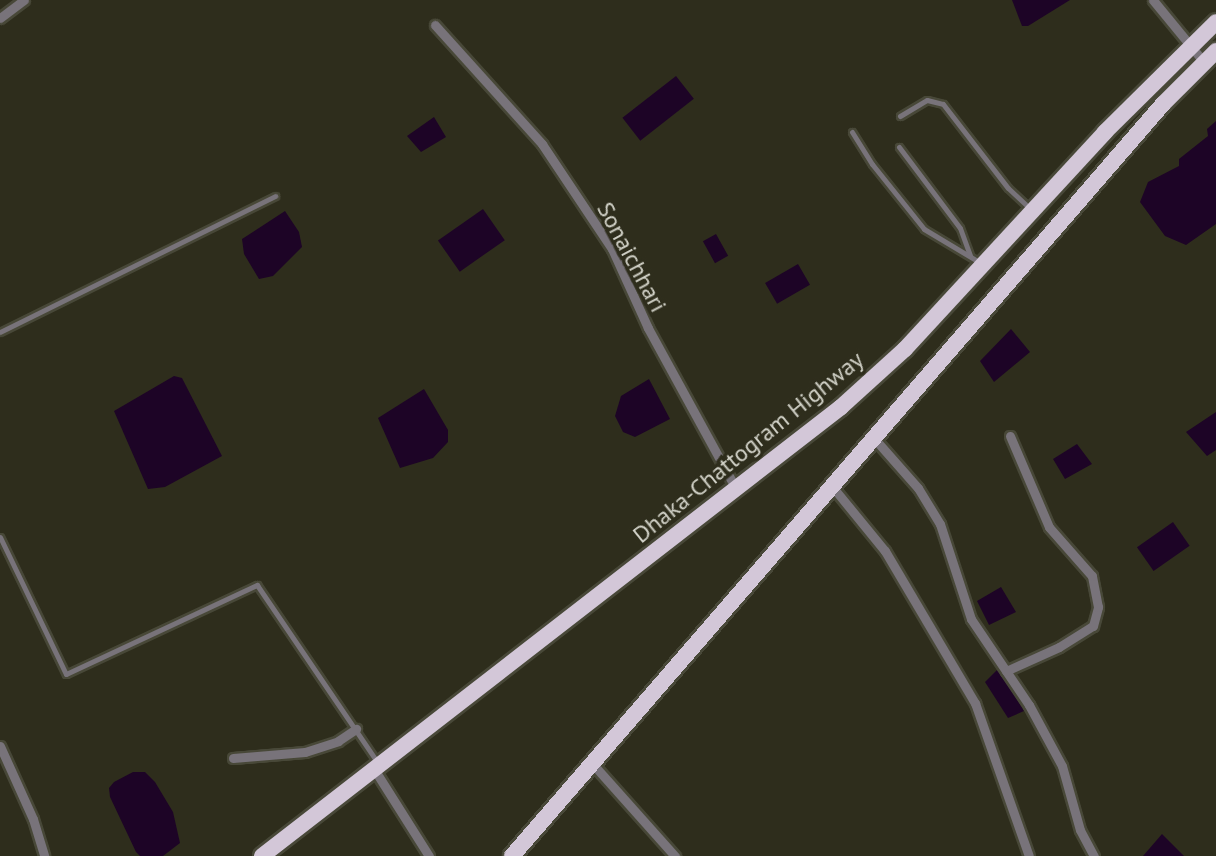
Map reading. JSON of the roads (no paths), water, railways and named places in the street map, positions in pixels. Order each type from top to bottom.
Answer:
[{"type":"highway","name":"Dhaka-Chattogram Highway","points":[[262,856],[841,407],[905,349],[976,260],[1033,210],[1089,149],[1216,22]]},
{"type":"highway","points":[[512,856],[1109,166],[1210,57]]},
{"type":"highway","points":[[1089,149],[1109,166]]},
{"type":"street","points":[[0,18],[24,0]]},
{"type":"street","points":[[1153,0],[1190,49],[1210,57]]},
{"type":"street","name":"Sonaichhari","points":[[435,25],[542,144],[612,249],[648,328],[737,489]]},
{"type":"street","points":[[1006,671],[1093,626],[1098,607],[1092,576],[1049,527],[1010,436]]},
{"type":"street","points":[[873,437],[918,488],[940,524],[971,619],[1062,766],[1080,830],[1094,856]]},
{"type":"street","points":[[831,485],[885,551],[975,703],[1029,856]]},
{"type":"street","points":[[233,758],[305,752],[338,741],[356,729]]},
{"type":"street","points":[[0,746],[33,819],[44,856]]},
{"type":"street","points":[[592,763],[675,856]]},
{"type":"street","points":[[377,767],[429,856]]},
{"type":"lane","points":[[900,116],[927,100],[943,104],[1008,188],[1033,210]]},
{"type":"lane","points":[[852,132],[872,164],[924,229],[976,260]]},
{"type":"lane","points":[[899,147],[960,228],[976,260]]},
{"type":"lane","points":[[0,332],[275,196]]},
{"type":"lane","points":[[0,537],[66,674],[257,585],[356,729],[377,767]]}]
